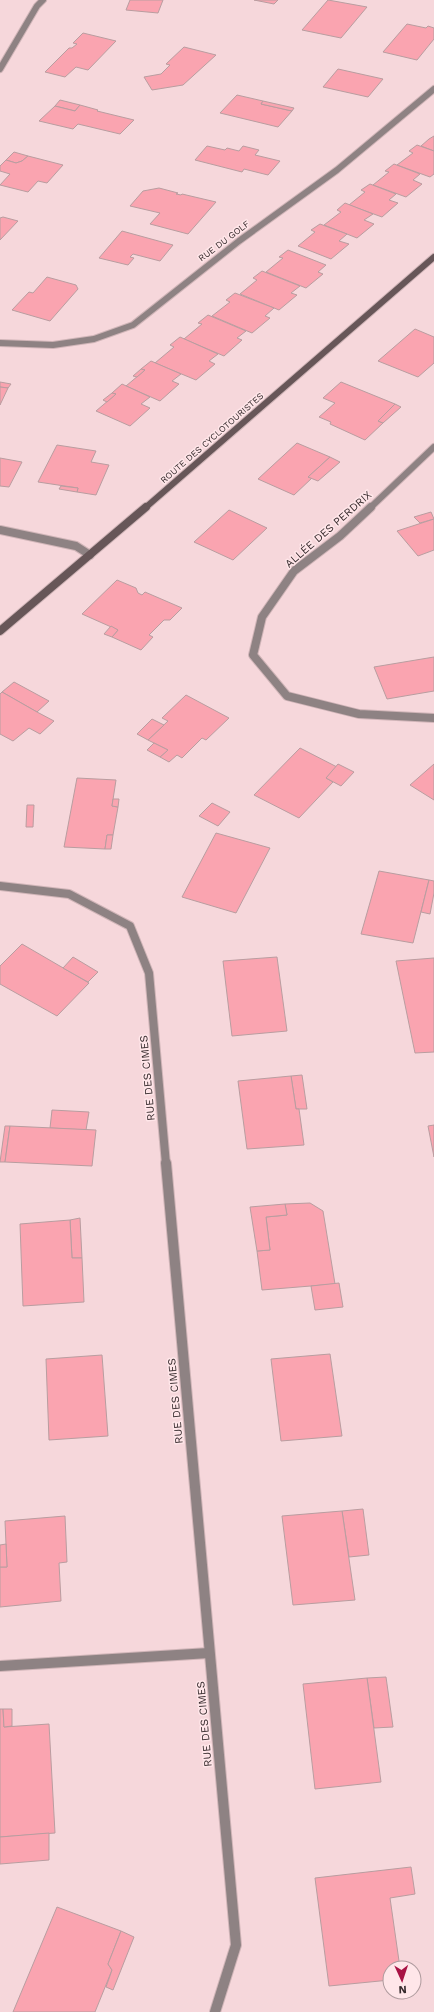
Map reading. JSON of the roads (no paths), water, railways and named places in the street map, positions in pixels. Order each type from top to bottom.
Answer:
[{"type":"street","points":[[0,69],[37,6],[43,0]]},
{"type":"street","name":"RUE DU GOLF","points":[[0,343],[53,345],[94,339],[133,325],[238,241],[337,170],[434,89]]},
{"type":"street","name":"ROUTE DES CYCLOTOURISTES","points":[[0,631],[434,257]]},
{"type":"street","name":"ALLÉE DES PERDRIX","points":[[434,447],[340,536],[294,571],[262,617],[253,655],[287,696],[360,714],[434,718]]},
{"type":"street","points":[[0,530],[76,546],[90,555]]},
{"type":"street","name":"RUE DES CIMES","points":[[0,886],[69,894],[130,926],[149,973],[236,1945],[215,2012]]},
{"type":"street","points":[[0,1666],[209,1653]]}]
